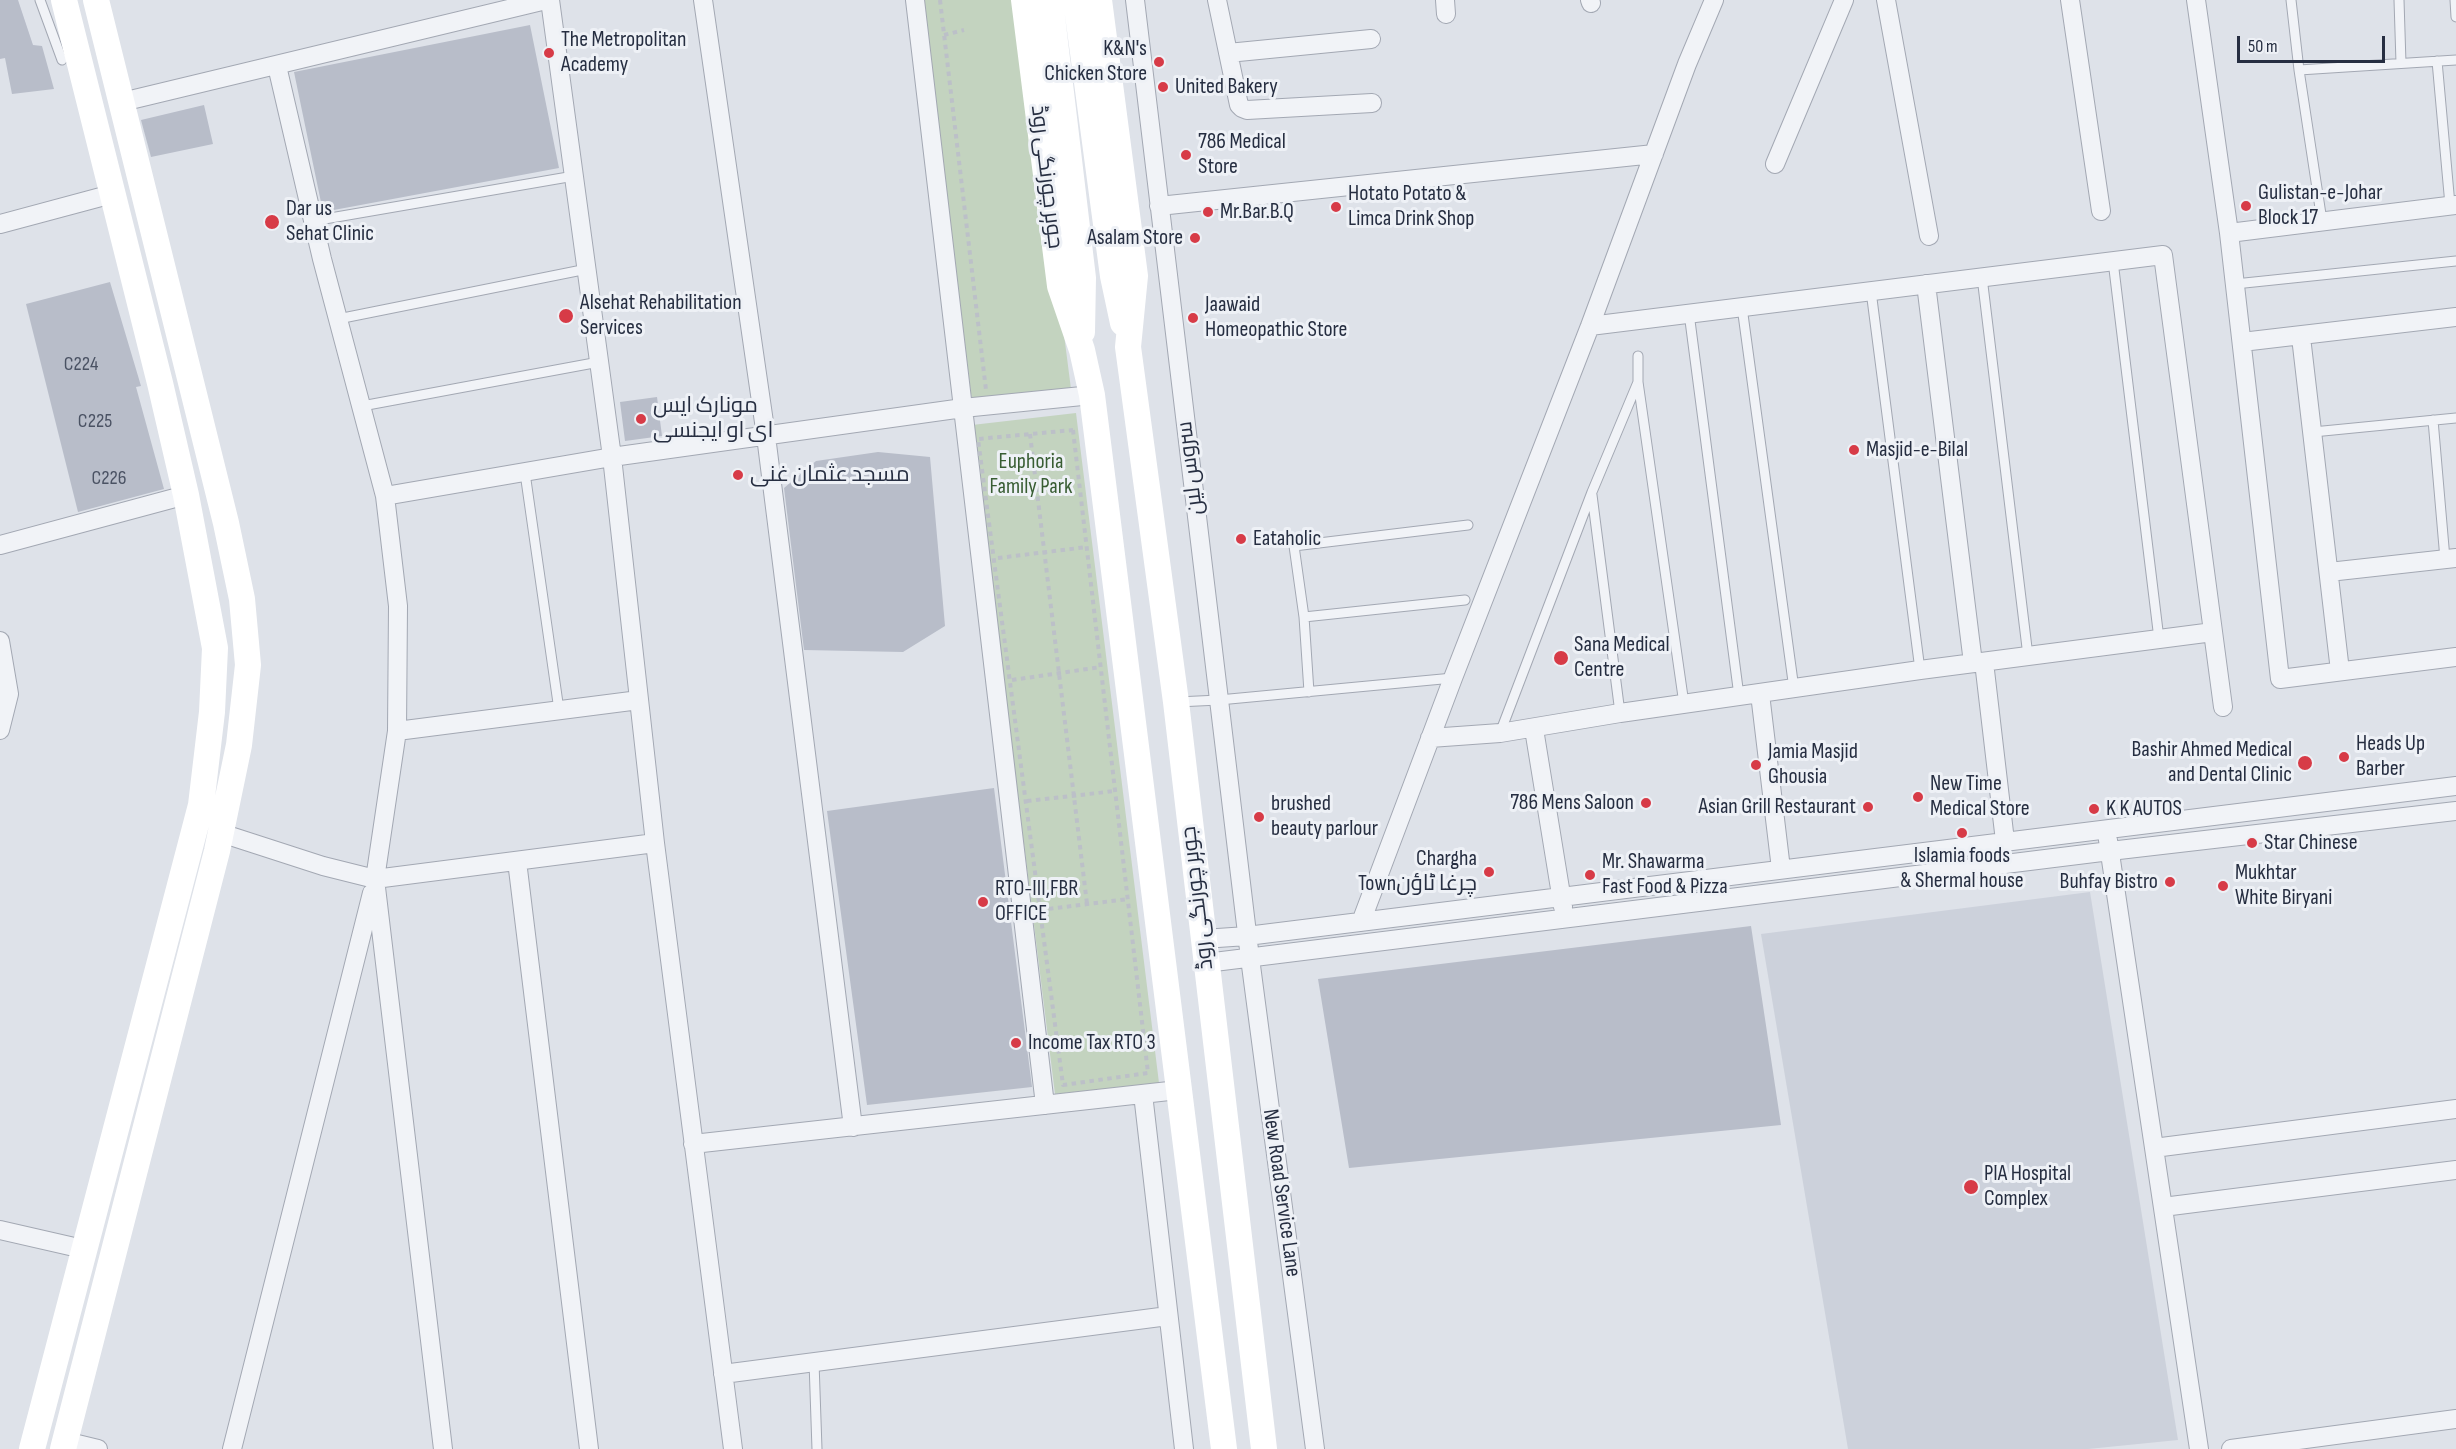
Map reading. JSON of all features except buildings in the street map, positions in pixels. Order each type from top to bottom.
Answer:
[{"type":"main road","points":[[32,1449],[201,805],[212,712],[215,648],[186,495],[158,372],[64,0]]},
{"type":"main road","points":[[64,1445],[221,833],[239,744],[248,665],[242,598],[226,523],[96,0]]},
{"type":"main road","name":"جوہر چورنگی روڈ","points":[[1024,0],[1060,286],[1082,350],[1092,395],[1224,1449]]},
{"type":"main road","name":"جوہر چورنگی روڈ","points":[[1050,0],[1083,278],[1082,350]]},
{"type":"main road","name":"جوہر چورنگی روڈ","points":[[1076,0],[1113,276],[1128,347],[1176,702],[1264,1449]]},
{"type":"main road","name":"جوہر چورنگی روڈ","points":[[1099,0],[1135,276],[1128,347]]},
{"type":"main road","points":[[97,1199],[125,1207]]},
{"type":"main road","points":[[1220,1419],[1260,1413]]},
{"type":"street","points":[[122,102],[548,0],[612,458],[655,843],[734,1449]]},
{"type":"street","points":[[703,0],[766,436],[853,1127]]},
{"type":"street","points":[[915,0],[1045,1105]]},
{"type":"street","name":"سروس لین","points":[[1136,0],[1247,936]]},
{"type":"street","points":[[1217,0],[1239,105],[1247,110],[1372,103]]},
{"type":"street","points":[[1361,922],[1714,0]]},
{"type":"street","points":[[1775,164],[1844,0]]},
{"type":"street","points":[[1886,0],[1929,236]]},
{"type":"street","points":[[2070,0],[2101,211]]},
{"type":"street","points":[[2196,0],[2229,233],[2280,679],[2456,657]]},
{"type":"street","points":[[1228,53],[1371,39]]},
{"type":"street","points":[[232,1449],[375,879],[397,731],[398,606],[385,496],[313,221],[277,66]]},
{"type":"street","points":[[1159,206],[1654,154]]},
{"type":"street","points":[[0,224],[112,194]]},
{"type":"street","points":[[2229,233],[2453,205]]},
{"type":"street","points":[[1590,326],[2163,255],[2223,707]]},
{"type":"street","points":[[1926,284],[2005,841]]},
{"type":"street","points":[[2242,342],[2301,337],[2456,317]]},
{"type":"street","points":[[2301,337],[2340,671]]},
{"type":"street","points":[[385,496],[612,458],[766,436],[963,408],[1092,395]]},
{"type":"street","points":[[0,545],[186,495]]},
{"type":"street","points":[[2329,572],[2451,558]]},
{"type":"street","points":[[1430,738],[1500,734],[1620,713],[1920,670],[2213,632]]},
{"type":"street","points":[[0,641],[9,694],[0,730]]},
{"type":"street","points":[[1760,694],[1781,869]]},
{"type":"street","points":[[397,731],[639,700]]},
{"type":"street","points":[[1534,729],[1565,919]]},
{"type":"street","points":[[1204,951],[1247,936],[2456,786]]},
{"type":"street","points":[[1204,951],[1250,958],[2110,850],[2456,811]]},
{"type":"street","points":[[2106,828],[2199,1449]]},
{"type":"street","points":[[221,833],[323,866],[375,879],[655,843]]},
{"type":"street","points":[[517,861],[589,1449]]},
{"type":"street","points":[[375,879],[443,1449]]},
{"type":"street","name":"New Road Service Lane","points":[[1247,936],[1315,1449]]},
{"type":"street","points":[[693,1144],[1178,1090]]},
{"type":"street","points":[[1143,1094],[1184,1449]]},
{"type":"street","points":[[2154,1148],[2456,1109]]},
{"type":"street","points":[[2163,1207],[2456,1170]]},
{"type":"street","points":[[0,1230],[83,1249]]},
{"type":"street","points":[[723,1374],[1168,1316]]},
{"type":"street","points":[[2231,1449],[2456,1419]]},
{"type":"street","points":[[64,1445],[98,1449]]},
{"type":"lane","points":[[40,0],[62,60]]},
{"type":"lane","points":[[2291,0],[2299,70],[2322,221]]},
{"type":"lane","points":[[2399,0],[2402,63]]},
{"type":"lane","points":[[2455,0],[2456,17]]},
{"type":"lane","points":[[2299,70],[2456,60]]},
{"type":"lane","points":[[2437,61],[2453,205]]},
{"type":"lane","points":[[313,221],[574,176]]},
{"type":"lane","points":[[2113,261],[2159,639]]},
{"type":"lane","points":[[2235,284],[2456,261]]},
{"type":"lane","points":[[338,319],[586,269]]},
{"type":"lane","points":[[1982,277],[2028,656]]},
{"type":"lane","points":[[1871,291],[1920,670]]},
{"type":"lane","points":[[1742,307],[1794,689]]},
{"type":"lane","points":[[1689,314],[1739,696]]},
{"type":"lane","points":[[1638,356],[1638,382],[1684,704]]},
{"type":"lane","points":[[362,406],[599,362]]},
{"type":"lane","points":[[1500,734],[1592,492],[1638,382]]},
{"type":"lane","points":[[2313,432],[2456,418]]},
{"type":"lane","points":[[2433,420],[2451,558]]},
{"type":"lane","points":[[525,472],[559,710]]},
{"type":"lane","points":[[1592,492],[1620,713]]},
{"type":"lane","points":[[1309,692],[1304,617],[1293,546],[1468,525]]},
{"type":"lane","points":[[1304,617],[1466,600]]},
{"type":"lane","points":[[1176,702],[1453,678]]},
{"type":"lane","points":[[814,1362],[817,1449]]},
{"type":"path","points":[[940,0],[986,391]]},
{"type":"path","points":[[944,35],[964,30]]},
{"type":"path","points":[[1073,430],[1087,547],[1148,1073],[1063,1085],[978,440],[1073,430]]},
{"type":"path","points":[[1030,434],[1087,904]]},
{"type":"path","points":[[994,559],[1087,547]]},
{"type":"path","points":[[1010,681],[1101,667]]},
{"type":"path","points":[[1025,801],[1115,791]]},
{"type":"path","points":[[1040,910],[1128,899]]},
{"type":"shaded area","name":"PIA Hospital Complex","points":[[2090,892],[2178,1440],[2088,1449],[1848,1449],[1761,934]]},
{"type":"green space","points":[[920,0],[1021,0],[1071,389],[972,401]]},
{"type":"green space","name":"Euphoria Family Park","points":[[1076,413],[1159,1083],[1055,1094],[972,425]]},
{"type":"place","name":"The Metropolitan Academy","points":[[549,53]]},
{"type":"place","name":"K&N's Chicken Store","points":[[1159,62]]},
{"type":"place","name":"United Bakery","points":[[1163,87]]},
{"type":"place","name":"786 Medical Store","points":[[1186,155]]},
{"type":"place","name":"Gulistan-e-Johar Block 17","points":[[2246,206]]},
{"type":"place","name":"Hotato Potato & Limca Drink Shop","points":[[1336,207]]},
{"type":"place","name":"Mr.Bar.B.Q","points":[[1208,212]]},
{"type":"place","name":"Dar us Sehat Clinic","points":[[272,222]]},
{"type":"place","name":"Asalam Store","points":[[1195,238]]},
{"type":"place","name":"Alsehat Rehabilitation Services","points":[[566,316]]},
{"type":"place","name":"Jaawaid Homeopathic Store","points":[[1193,318]]},
{"type":"place","name":"مونارک ایس ای او ایجنسی","points":[[641,419]]},
{"type":"place","name":"Masjid-e-Bilal","points":[[1854,450]]},
{"type":"place","name":"مسجد عثمان غنی","points":[[738,475]]},
{"type":"place","name":"Eataholic","points":[[1241,539]]},
{"type":"place","name":"Sana Medical Centre","points":[[1561,658]]},
{"type":"place","name":"Heads Up Barber","points":[[2344,757]]},
{"type":"place","name":"Bashir Ahmed Medical and Dental Clinic","points":[[2305,763]]},
{"type":"place","name":"Jamia Masjid Ghousia","points":[[1756,765]]},
{"type":"place","name":"New Time Medical Store","points":[[1918,797]]},
{"type":"place","name":"786 Mens Saloon","points":[[1646,803]]},
{"type":"place","name":"Asian Grill Restaurant","points":[[1868,807]]},
{"type":"place","name":"K K AUTOS","points":[[2094,809]]},
{"type":"place","name":"brushed beauty parlour","points":[[1259,817]]},
{"type":"place","name":"Islamia foods & Shermal house","points":[[1962,833]]},
{"type":"place","name":"Star Chinese","points":[[2252,843]]},
{"type":"place","name":"Chargha Townچرغا ٹاؤن","points":[[1489,872]]},
{"type":"place","name":"Mr. Shawarma Fast Food & Pizza","points":[[1590,875]]},
{"type":"place","name":"Buhfay Bistro","points":[[2170,882]]},
{"type":"place","name":"Mukhtar White Biryani","points":[[2223,886]]},
{"type":"place","name":"RTO-III,FBR OFFICE","points":[[983,902]]},
{"type":"place","name":"Income Tax RTO 3","points":[[1016,1043]]},
{"type":"place","name":"PIA Hospital Complex","points":[[1971,1187]]}]
